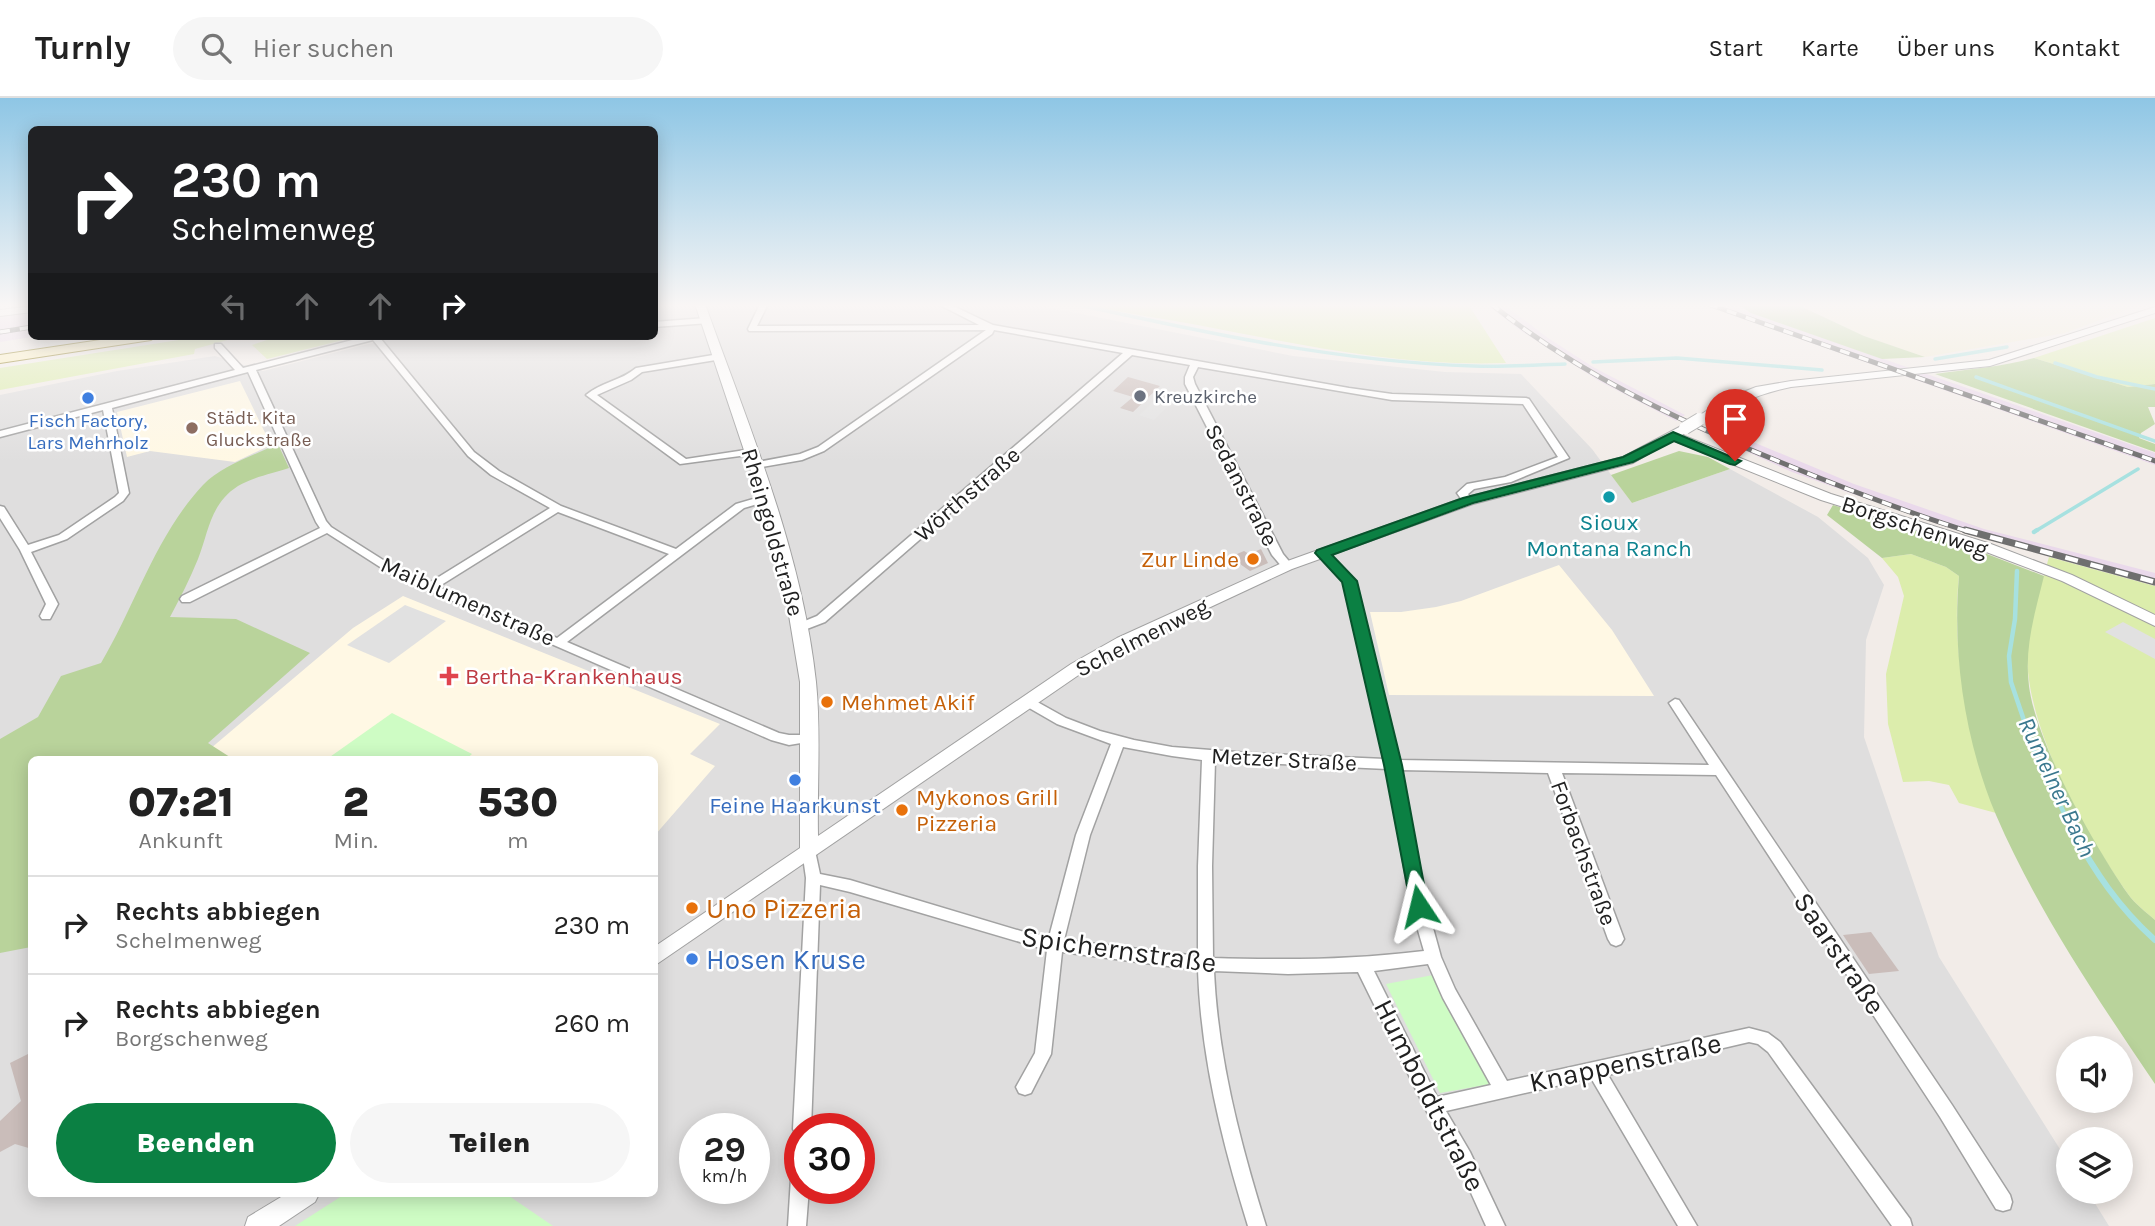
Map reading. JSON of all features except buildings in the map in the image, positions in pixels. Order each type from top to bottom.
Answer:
[{"type":"street","name":"Maiblumenstraße","points":[[230,357],[246,370],[321,522],[327,529],[395,572],[776,737],[789,740],[807,738]]},
{"type":"street","points":[[0,434],[297,357]]},
{"type":"street","points":[[393,357],[471,454],[521,490],[557,508],[676,553]]},
{"type":"street","points":[[715,357],[639,370],[631,378],[601,385],[591,395],[684,462],[751,452]]},
{"type":"street","name":"Rheingoldstraße","points":[[719,357],[756,465],[790,579],[799,628],[808,682],[809,850]]},
{"type":"street","points":[[756,465],[802,457],[821,449],[955,357]]},
{"type":"street","name":"Wörthstraße","points":[[799,628],[821,620],[1125,357]]},
{"type":"street","points":[[1155,357],[1195,364]]},
{"type":"street","name":"Schelmenweg","points":[[658,955],[1077,668],[1122,642],[1287,566],[1468,500],[1628,460],[1727,403],[1756,391],[1791,384],[1990,363],[2010,357]]},
{"type":"street","name":"Schelmenweg","points":[[1195,364],[1392,397],[1526,401],[1564,457],[1507,480],[1471,486],[1462,493],[1468,500]]},
{"type":"street","name":"Sedanstraße","points":[[1195,364],[1189,377],[1190,384],[1278,555],[1287,566]]},
{"type":"street","points":[[25,550],[70,533],[120,499],[124,493],[107,407]]},
{"type":"street","name":"Borgschenweg","points":[[1679,432],[1826,497],[1986,547],[2067,578],[2155,621]]},
{"type":"street","points":[[559,642],[740,506],[766,498]]},
{"type":"street","points":[[430,587],[557,508]]},
{"type":"street","points":[[0,509],[25,550],[52,604],[46,616]]},
{"type":"street","points":[[186,599],[327,529]]},
{"type":"street","points":[[1322,553],[1349,581],[1393,765],[1419,906],[1433,957],[1449,993],[1502,1089]]},
{"type":"street","name":"Metzer Straße","points":[[1028,702],[1062,722],[1119,740],[1165,750],[1209,755],[1393,765],[1718,769]]},
{"type":"street","name":"Saarstraße","points":[[1675,703],[1946,1111],[2003,1202]]},
{"type":"street","points":[[1026,1087],[1043,1054],[1055,945],[1083,835],[1119,740]]},
{"type":"street","points":[[1209,755],[1205,964],[1213,1050],[1227,1122],[1257,1226]]},
{"type":"street","name":"Forbachstraße","points":[[1553,767],[1616,939]]},
{"type":"street","points":[[803,1113],[813,878],[809,850]]},
{"type":"street","name":"Spichernstraße","points":[[813,878],[850,886],[1024,939],[1055,945],[1205,964],[1288,967],[1363,965],[1433,957]]},
{"type":"street","name":"Humboldtstraße","points":[[1363,965],[1433,1106],[1464,1158],[1496,1226]]},
{"type":"street","name":"Knappenstraße","points":[[1433,1106],[1749,1035],[1762,1038],[1774,1047],[1903,1226]]},
{"type":"street","points":[[1595,1069],[1688,1226]]},
{"type":"street","points":[[257,1226],[302,1197]]},
{"type":"street","points":[[797,1226],[798,1204]]},
{"type":"shaded area","points":[[217,357],[263,371],[319,357],[1299,357],[1445,372],[1521,374],[1592,449],[1632,503],[1730,469],[1818,517],[1868,558],[1884,585],[1866,640],[1864,737],[1939,957],[2056,1143],[2056,1204],[2095,1204],[2109,1226],[0,1226],[0,395],[117,371]]},
{"type":"shaded area","points":[[1561,357],[1577,357],[1685,415],[1676,421],[1599,381]]},
{"type":"shaded area","points":[[1850,357],[1876,357],[2155,453],[2155,465]]},
{"type":"shaded area","name":"Städt. Kita Gluckstraße","points":[[240,381],[271,445],[235,462],[150,451],[127,457],[117,412]]},
{"type":"shaded area","points":[[1160,395],[1186,396],[1190,405],[1167,407],[1154,420],[1139,415]]},
{"type":"shaded area","points":[[1710,424],[1854,484],[1984,529],[2155,573],[2155,586],[1931,521],[1792,472],[1699,430]]},
{"type":"shaded area","points":[[1559,565],[1612,630],[1654,696],[1389,695],[1370,612],[1401,612],[1461,601]]},
{"type":"shaded area","name":"Bertha-Krankenhaus","points":[[403,596],[720,724],[690,754],[715,766],[658,832],[658,756],[202,756],[353,628]]},
{"type":"shaded area","points":[[405,605],[446,621],[389,663],[347,645]]},
{"type":"shaded area","points":[[2123,622],[2155,639],[2155,659],[2105,632]]},
{"type":"green space","points":[[72,357],[180,357],[0,390],[0,368]]},
{"type":"green space","points":[[1381,357],[1502,357],[1506,363],[1431,362]]},
{"type":"green space","points":[[1875,357],[1925,357],[1882,359]]},
{"type":"green space","points":[[2155,357],[2155,384],[2128,387],[2034,358]]},
{"type":"green space","points":[[2034,358],[2128,387],[2155,384],[2155,407],[2148,407],[2155,424],[2141,433],[2139,438],[2155,444],[2155,452],[1935,374]]},
{"type":"green space","points":[[278,444],[289,468],[244,483],[221,501],[192,574],[170,617],[236,619],[310,653],[208,743],[228,756],[28,756],[28,948],[0,953],[0,739],[38,717],[61,676],[101,663],[172,526],[210,478]]},
{"type":"green space","points":[[1679,451],[1708,457],[1730,469],[1632,503],[1611,475]]},
{"type":"green space","points":[[1833,505],[1974,549],[2044,576],[2031,630],[2028,658],[2029,686],[2034,709],[2055,764],[2084,823],[2131,898],[2155,920],[2155,1084],[2133,1051],[2133,1036],[2123,1036],[2049,919],[2012,850],[1985,787],[1969,728],[1959,667],[1959,576],[1946,567],[1911,554],[1882,558],[1827,515]]},
{"type":"green space","points":[[1911,554],[1946,567],[1959,576],[1957,637],[1960,667],[1978,755],[1996,813],[1959,803],[1949,785],[1929,781],[1903,782],[1888,724],[1886,674],[1904,596],[1898,577],[1882,558]]},
{"type":"green space","points":[[2049,557],[2155,586],[2155,920],[2131,898],[2093,839],[2058,773],[2044,738],[2028,670],[2028,640]]},
{"type":"green space","points":[[392,713],[472,754],[470,756],[331,756]]},
{"type":"green space","points":[[1433,975],[1491,1084],[1440,1093],[1386,984]]},
{"type":"green space","points":[[340,1197],[510,1197],[553,1226],[295,1226]]},
{"type":"waterway","points":[[1357,357],[1474,366],[1565,364]]},
{"type":"waterway","points":[[1935,359],[1949,357]]},
{"type":"waterway","points":[[1593,362],[1677,358],[1822,370]]},
{"type":"waterway","points":[[2055,363],[2097,377],[2155,389]]},
{"type":"waterway","name":"Rumelner Bach","points":[[1976,377],[2155,441]]},
{"type":"waterway","name":"Rumelner Bach","points":[[2037,530],[2034,532],[2138,469]]},
{"type":"waterway","name":"Rumelner Bach","points":[[2017,571],[2015,619],[2009,656],[2011,682],[2034,750],[2072,830]]},
{"type":"waterway","name":"Rumelner Bach","points":[[2072,830],[2109,889],[2155,940]]},
{"type":"railway","points":[[1566,357],[1630,394],[1742,446],[1898,508],[1970,532]]},
{"type":"railway","points":[[1858,357],[2155,461]]},
{"type":"railway","points":[[1965,530],[2155,582]]},
{"type":"place","name":"Kreuzkirche","points":[[1140,396]]},
{"type":"place","name":"Fisch Factory, Lars Mehrholz","points":[[88,398]]},
{"type":"place","name":"Städt. Kita Gluckstraße","points":[[192,428]]},
{"type":"place","name":"Sioux Montana Ranch","points":[[1609,497]]},
{"type":"place","name":"Zur Linde","points":[[1253,559]]},
{"type":"place","name":"Bertha-Krankenhaus","points":[[449,676]]},
{"type":"place","name":"Mehmet Akif","points":[[827,702]]},
{"type":"place","name":"Feine Haarkunst","points":[[795,780]]},
{"type":"place","name":"Mykonos Grill Pizzeria","points":[[902,810]]},
{"type":"place","name":"Uno Pizzeria","points":[[692,908]]},
{"type":"place","name":"Hosen Kruse","points":[[692,959]]},
{"type":"route","points":[[1419,906],[1393,765],[1349,581],[1322,553],[1468,500],[1628,460],[1673,436],[1735,461]]}]
